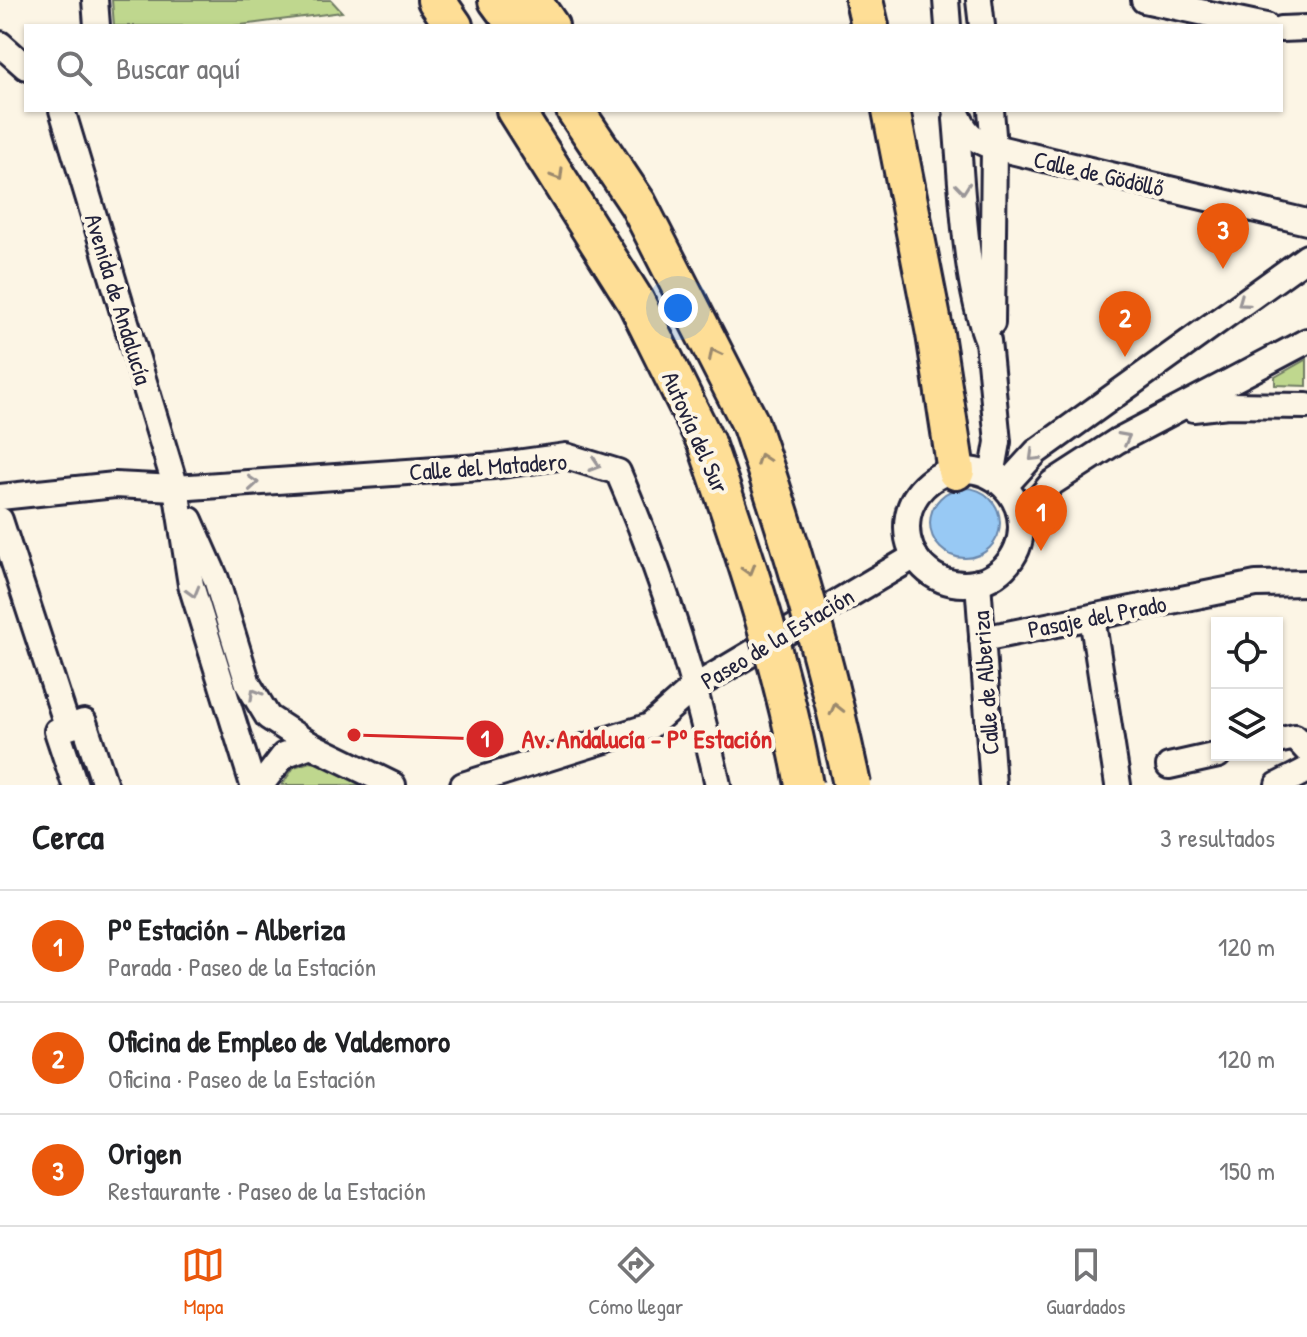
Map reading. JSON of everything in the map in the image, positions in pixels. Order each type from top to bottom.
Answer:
[{"type":"highway","points":[[436,0],[453,24]]},
{"type":"highway","points":[[497,0],[515,24]]},
{"type":"highway","points":[[532,0],[549,24]]},
{"type":"highway","points":[[864,0],[870,24]]},
{"type":"highway","name":"Autovía del Sur","points":[[516,112],[636,302],[706,443],[745,553],[793,725],[804,785]]},
{"type":"highway","name":"Autovía del Sur","points":[[576,112],[628,187],[750,423],[790,540],[837,711],[852,785]]},
{"type":"highway","points":[[603,112],[628,187]]},
{"type":"highway","points":[[891,112],[930,305],[956,471]]},
{"type":"street","points":[[95,0],[97,24]]},
{"type":"street","points":[[946,0],[948,24]]},
{"type":"street","points":[[979,0],[982,24]]},
{"type":"street","points":[[1144,0],[1257,24]]},
{"type":"street","points":[[1283,29],[1307,28]]},
{"type":"street","points":[[0,46],[24,65]]},
{"type":"street","name":"Avenida de Andalucía","points":[[63,112],[176,488],[216,579],[248,684],[268,717],[311,745],[393,785]]},
{"type":"street","points":[[956,112],[971,257],[982,325],[988,341],[998,442],[998,481]]},
{"type":"street","name":"Calle de Gödöllő","points":[[957,112],[963,129],[975,141],[994,147],[1307,222]]},
{"type":"street","points":[[988,341],[992,324],[994,147],[991,112]]},
{"type":"street","points":[[998,481],[1307,257]]},
{"type":"street","points":[[1021,520],[1052,483],[1117,441],[1307,341]]},
{"type":"street","points":[[1179,411],[1228,405],[1307,406]]},
{"type":"street","name":"Calle del Matadero","points":[[176,488],[494,466],[566,456],[618,472],[640,523],[693,688]]},
{"type":"street","points":[[956,471],[998,481],[1015,501],[1021,520],[1018,547],[1006,565],[978,582],[958,583],[935,576],[915,556],[906,529],[915,496],[926,483],[956,471]]},
{"type":"street","points":[[0,497],[115,485],[176,488]]},
{"type":"street","name":"Avenida de Andalucía","points":[[176,488],[191,585],[253,785]]},
{"type":"street","points":[[0,520],[67,725]]},
{"type":"street","name":"Paseo de la Estación","points":[[463,785],[650,726],[693,688],[915,556]]},
{"type":"street","name":"Calle de Alberiza","points":[[978,582],[993,785]]},
{"type":"street","name":"Pasaje del Prado","points":[[982,639],[1256,584],[1307,583]]},
{"type":"street","points":[[1092,617],[1118,785]]},
{"type":"street","points":[[693,688],[718,785]]},
{"type":"street","points":[[75,785],[57,731],[67,725],[84,722],[105,785]]},
{"type":"street","points":[[1283,740],[1295,737],[1307,750]]},
{"type":"street","points":[[261,785],[284,755],[311,745]]},
{"type":"street","points":[[80,756],[89,785]]},
{"type":"street","points":[[1169,766],[1211,757]]},
{"type":"street","points":[[1278,785],[1307,770]]},
{"type":"green space","points":[[112,0],[331,0],[342,12],[249,24],[114,24]]},
{"type":"green space","points":[[1307,359],[1307,386],[1275,385],[1275,377]]},
{"type":"green space","points":[[310,762],[322,764],[364,785],[282,785],[294,767]]},
{"type":"water","points":[[958,488],[972,488],[994,503],[1000,523],[998,536],[990,548],[972,558],[958,558],[936,543],[930,530],[930,516],[945,494]]},
{"type":"place","name":"Origen","points":[[1223,269]]},
{"type":"place","name":"Oficina de Empleo de Valdemoro","points":[[1125,357]]},
{"type":"place","name":"Pº Estación - Alberiza","points":[[1041,551]]},
{"type":"place","name":"Av. Andalucía - Pº Estación","points":[[354,735]]}]
